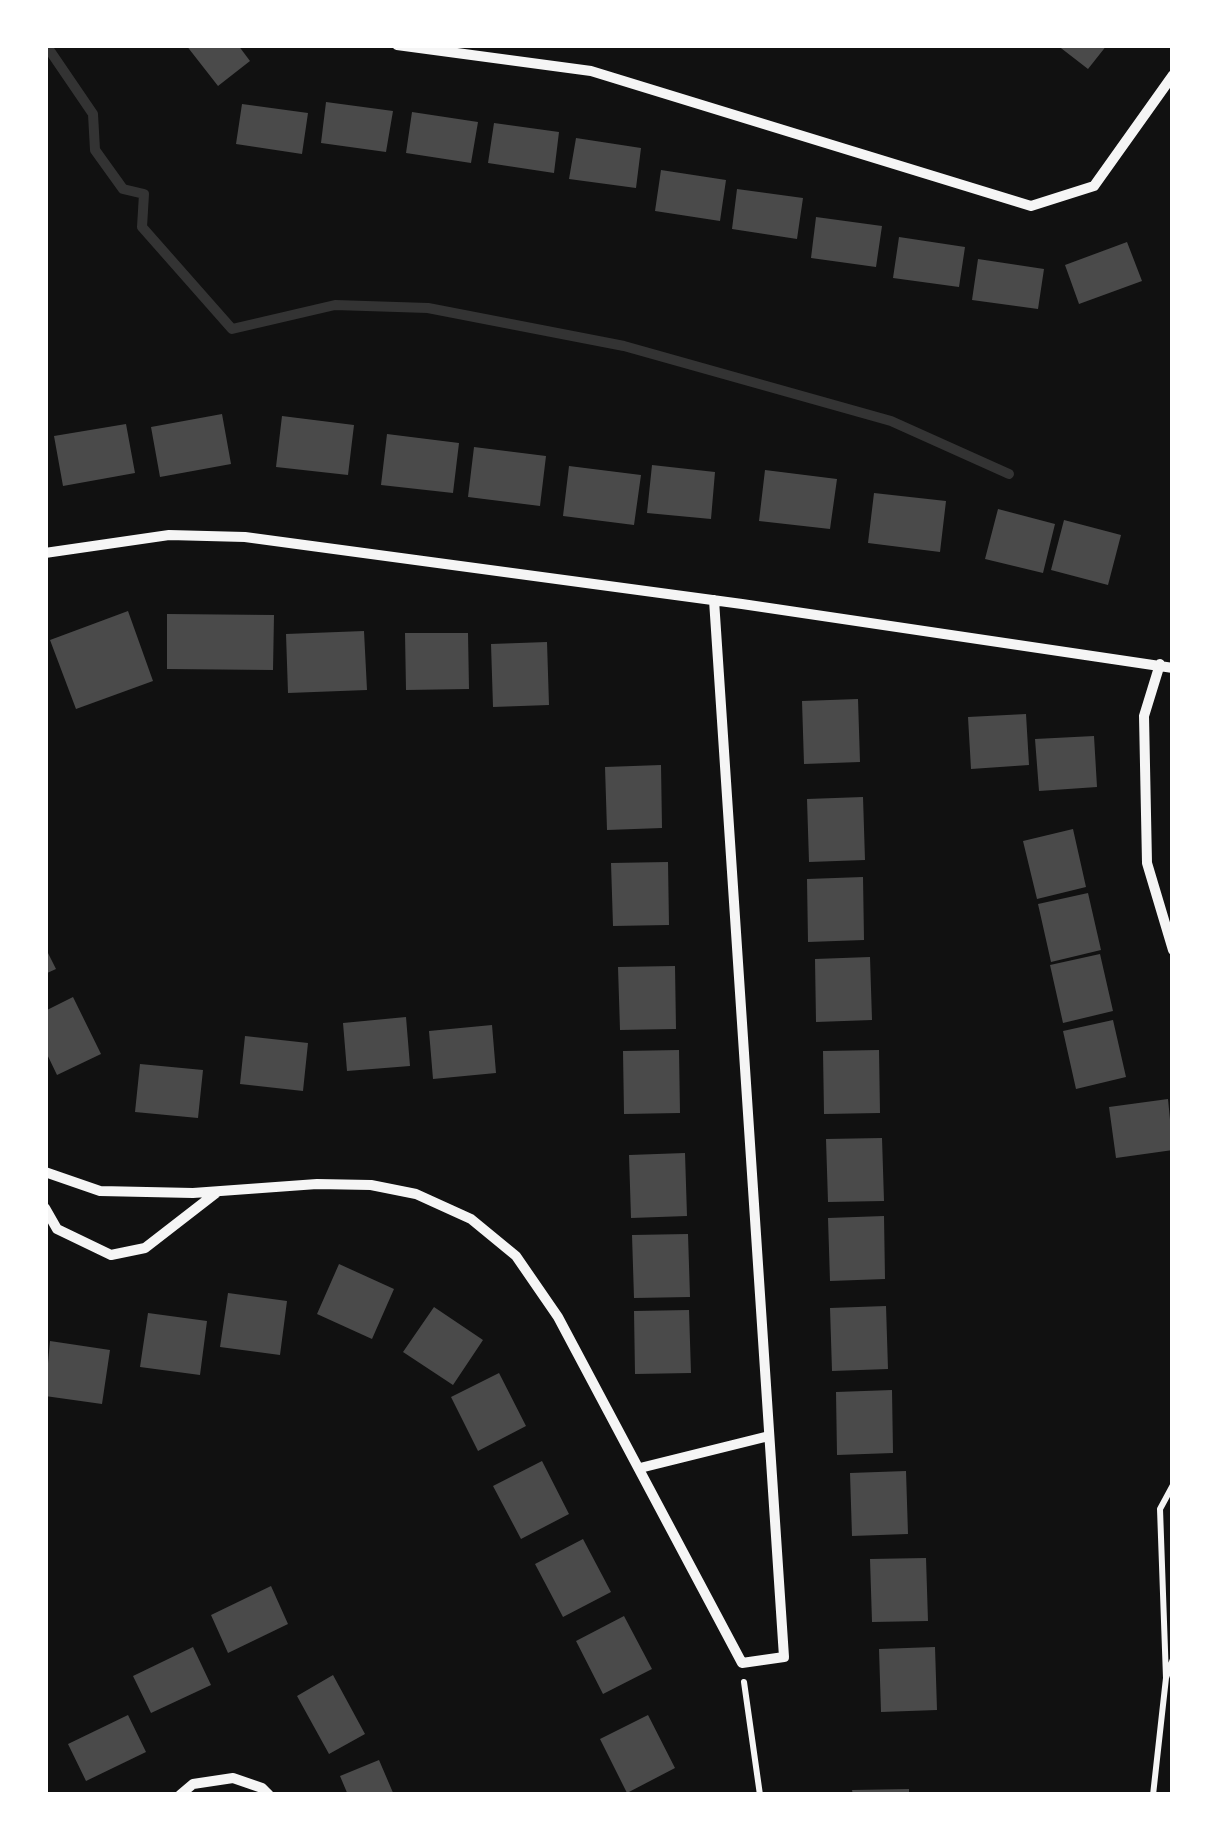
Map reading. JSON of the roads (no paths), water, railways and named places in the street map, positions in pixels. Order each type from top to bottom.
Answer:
[{"type":"street","points":[[396,45],[591,71],[1030,206],[1094,186],[1173,75]]},
{"type":"street","points":[[45,554],[169,535],[244,538],[714,600],[1173,668]]},
{"type":"street","points":[[45,1172],[100,1191],[371,1185],[416,1194],[472,1220],[516,1256],[547,1302],[742,1663],[784,1657],[714,600]]},
{"type":"street","points":[[1160,664],[1144,716],[1147,864],[1173,950]]},
{"type":"street","points":[[45,1208],[57,1229],[111,1255],[145,1248],[218,1191]]},
{"type":"street","points":[[640,1468],[770,1436]]},
{"type":"street","points":[[180,1795],[193,1784],[233,1778],[262,1788],[269,1795]]},
{"type":"waterway","points":[[46,45],[93,114],[95,150],[123,189],[144,194],[142,227],[232,329],[335,305],[428,308],[624,346],[891,421],[1009,474]]}]
